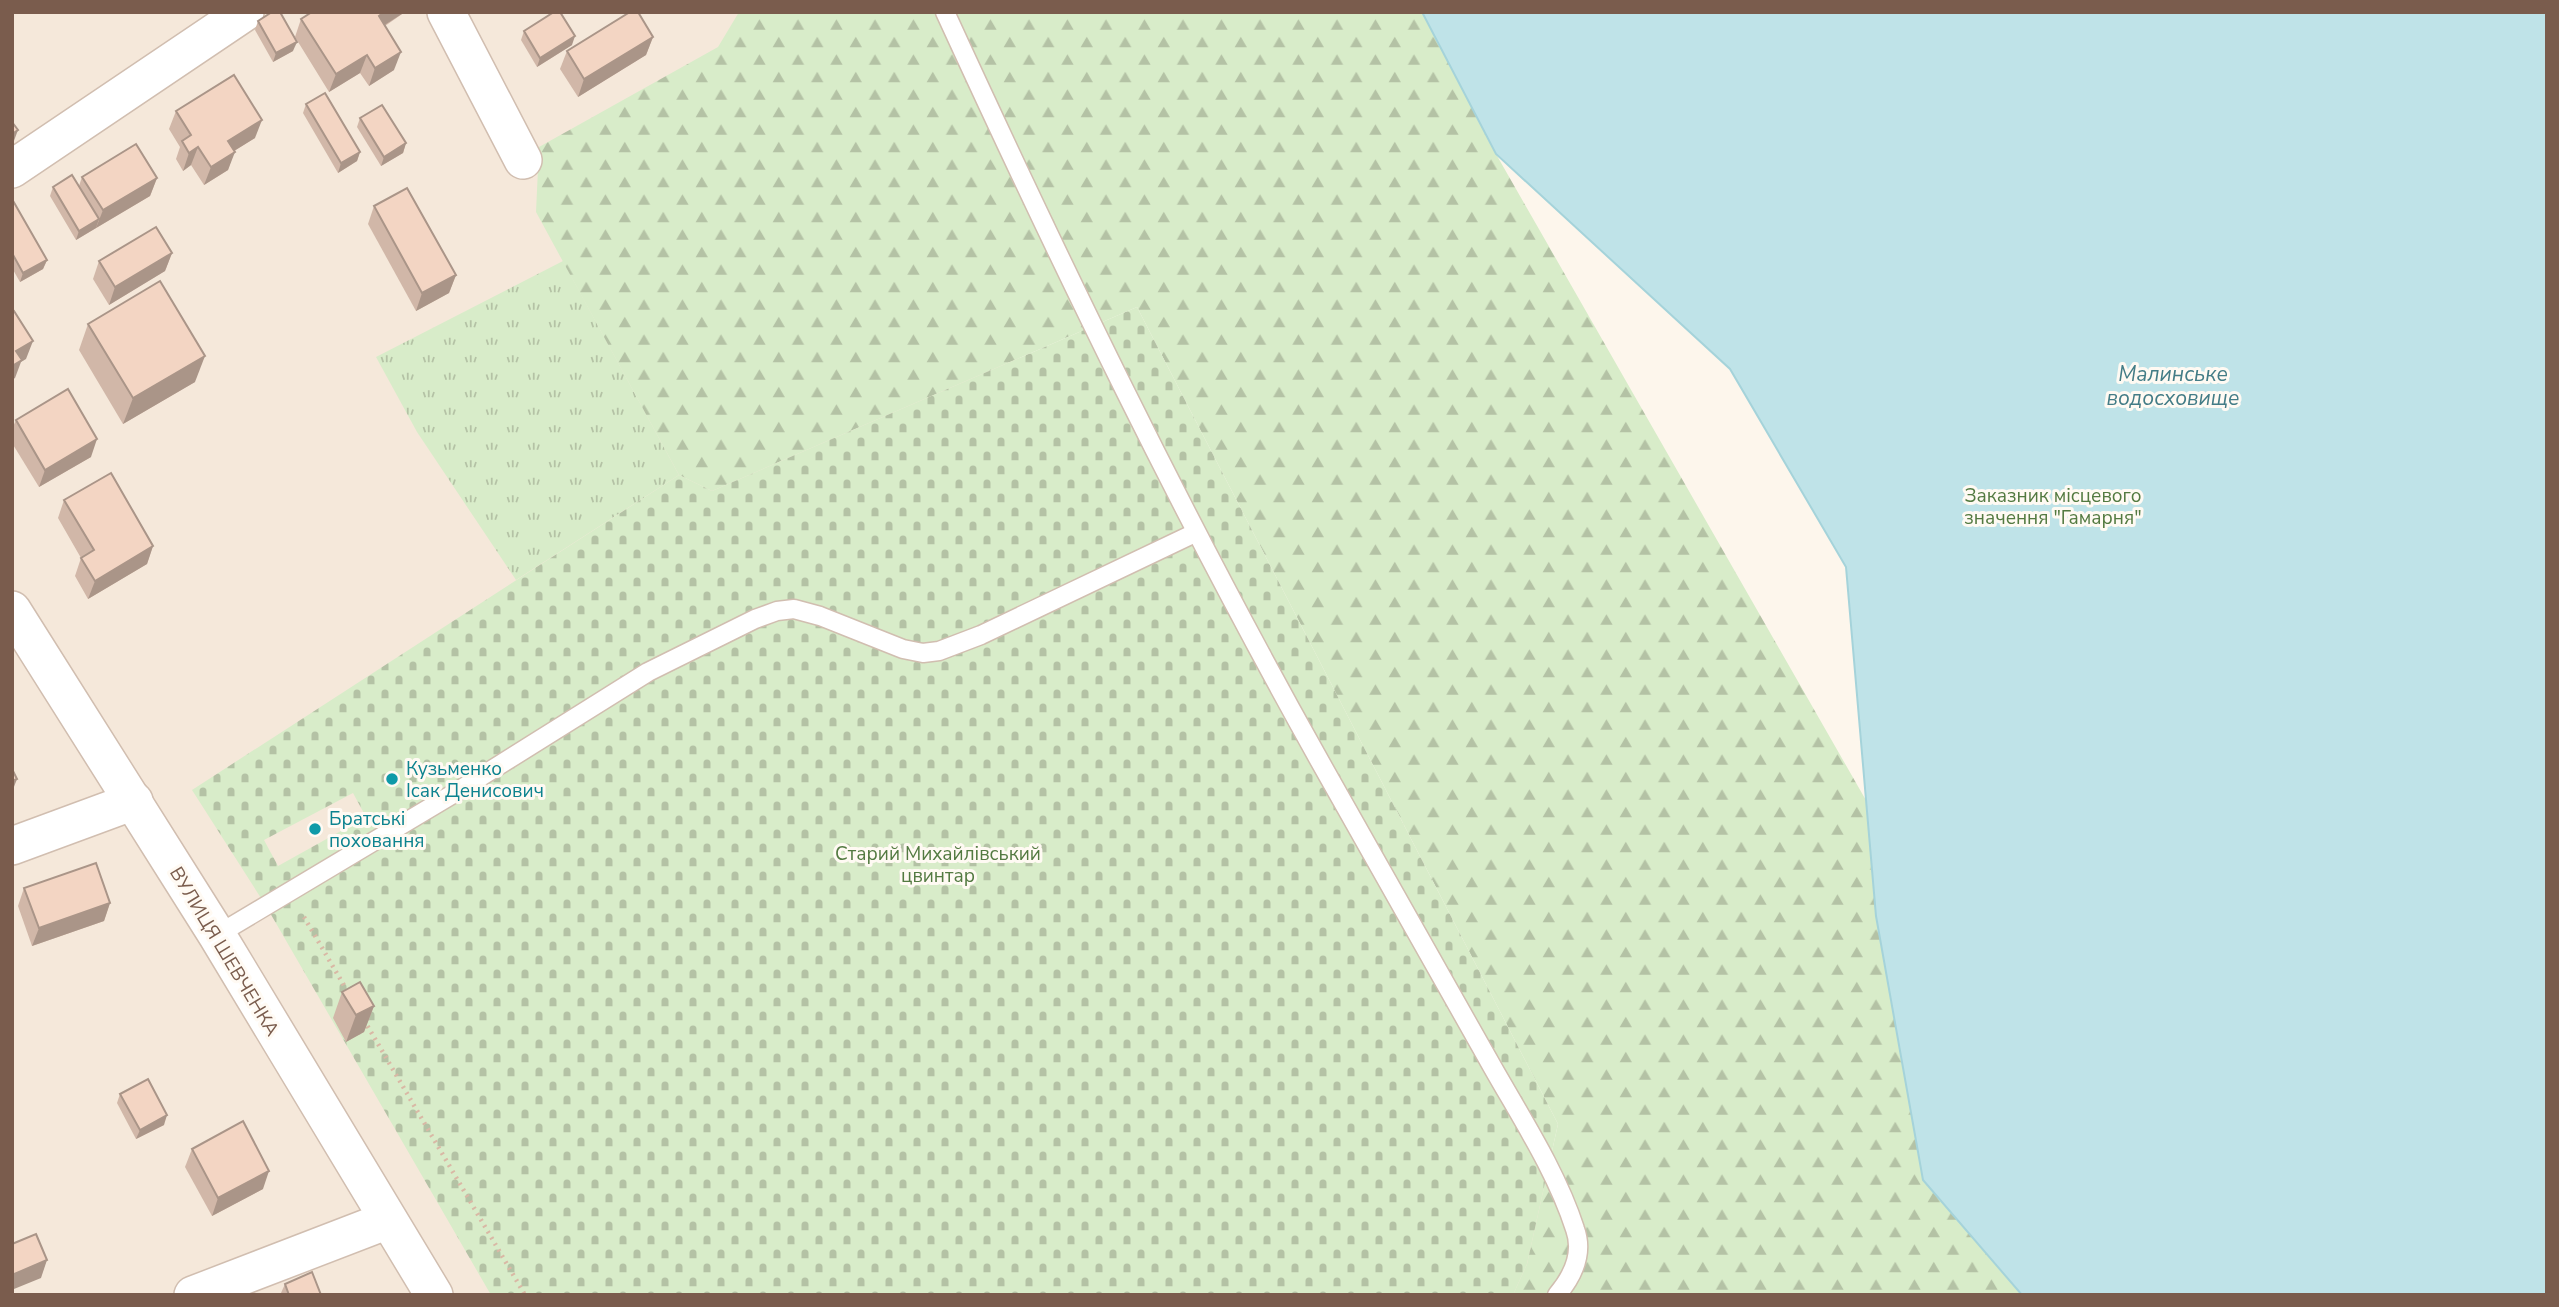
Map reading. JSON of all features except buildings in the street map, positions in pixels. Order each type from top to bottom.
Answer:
[{"type":"street","points":[[12,169],[245,12]]},
{"type":"street","points":[[446,12],[523,160]]},
{"type":"street","name":"ВУЛИЦЯ ШЕВЧЕНКА","points":[[12,610],[217,935],[434,1295]]},
{"type":"street","points":[[12,846],[134,801]]},
{"type":"street","points":[[193,1295],[388,1220]]},
{"type":"lane","points":[[945,12],[1091,324],[1195,533],[1252,640],[1479,1042],[1566,1205],[1577,1233],[1579,1252],[1574,1269],[1557,1295]]},
{"type":"lane","points":[[217,935],[458,791],[648,672],[755,619],[777,611],[794,609],[903,649],[923,653],[939,652],[981,635],[1195,533]]},
{"type":"path","points":[[290,892],[350,997]]},
{"type":"path","points":[[357,1009],[525,1295]]},
{"type":"shaded area","points":[[12,12],[789,12],[1645,1295],[12,1295]]},
{"type":"green space","points":[[739,12],[1422,12],[1496,154],[1867,802],[1876,916],[1923,1180],[2022,1295],[1513,1295],[1527,1264],[1558,1124],[1137,307],[712,491],[679,475],[536,212],[539,147],[718,47]]},
{"type":"green space","points":[[563,261],[679,475],[516,580],[417,432],[376,357]]},
{"type":"green space","name":"Старий Михайлівський цвинтар","points":[[1137,307],[1558,1124],[1527,1264],[1513,1295],[491,1295],[266,906],[192,790],[679,475],[712,491]],"holes":[[[353,793],[366,817],[278,866],[264,840]]]},
{"type":"water","name":"Малинське водосховище","points":[[1422,12],[2547,12],[2547,1295],[2022,1295],[1923,1180],[1876,916],[1846,567],[1730,369],[1496,154]]},
{"type":"place","name":"Кузьменко Ісак Денисович","points":[[392,779]]},
{"type":"place","name":"Братські поховання","points":[[315,829]]},
{"type":"park label","name":"Заказник місцевого значення \"Гамарня\"","points":[[2053,506]]}]
